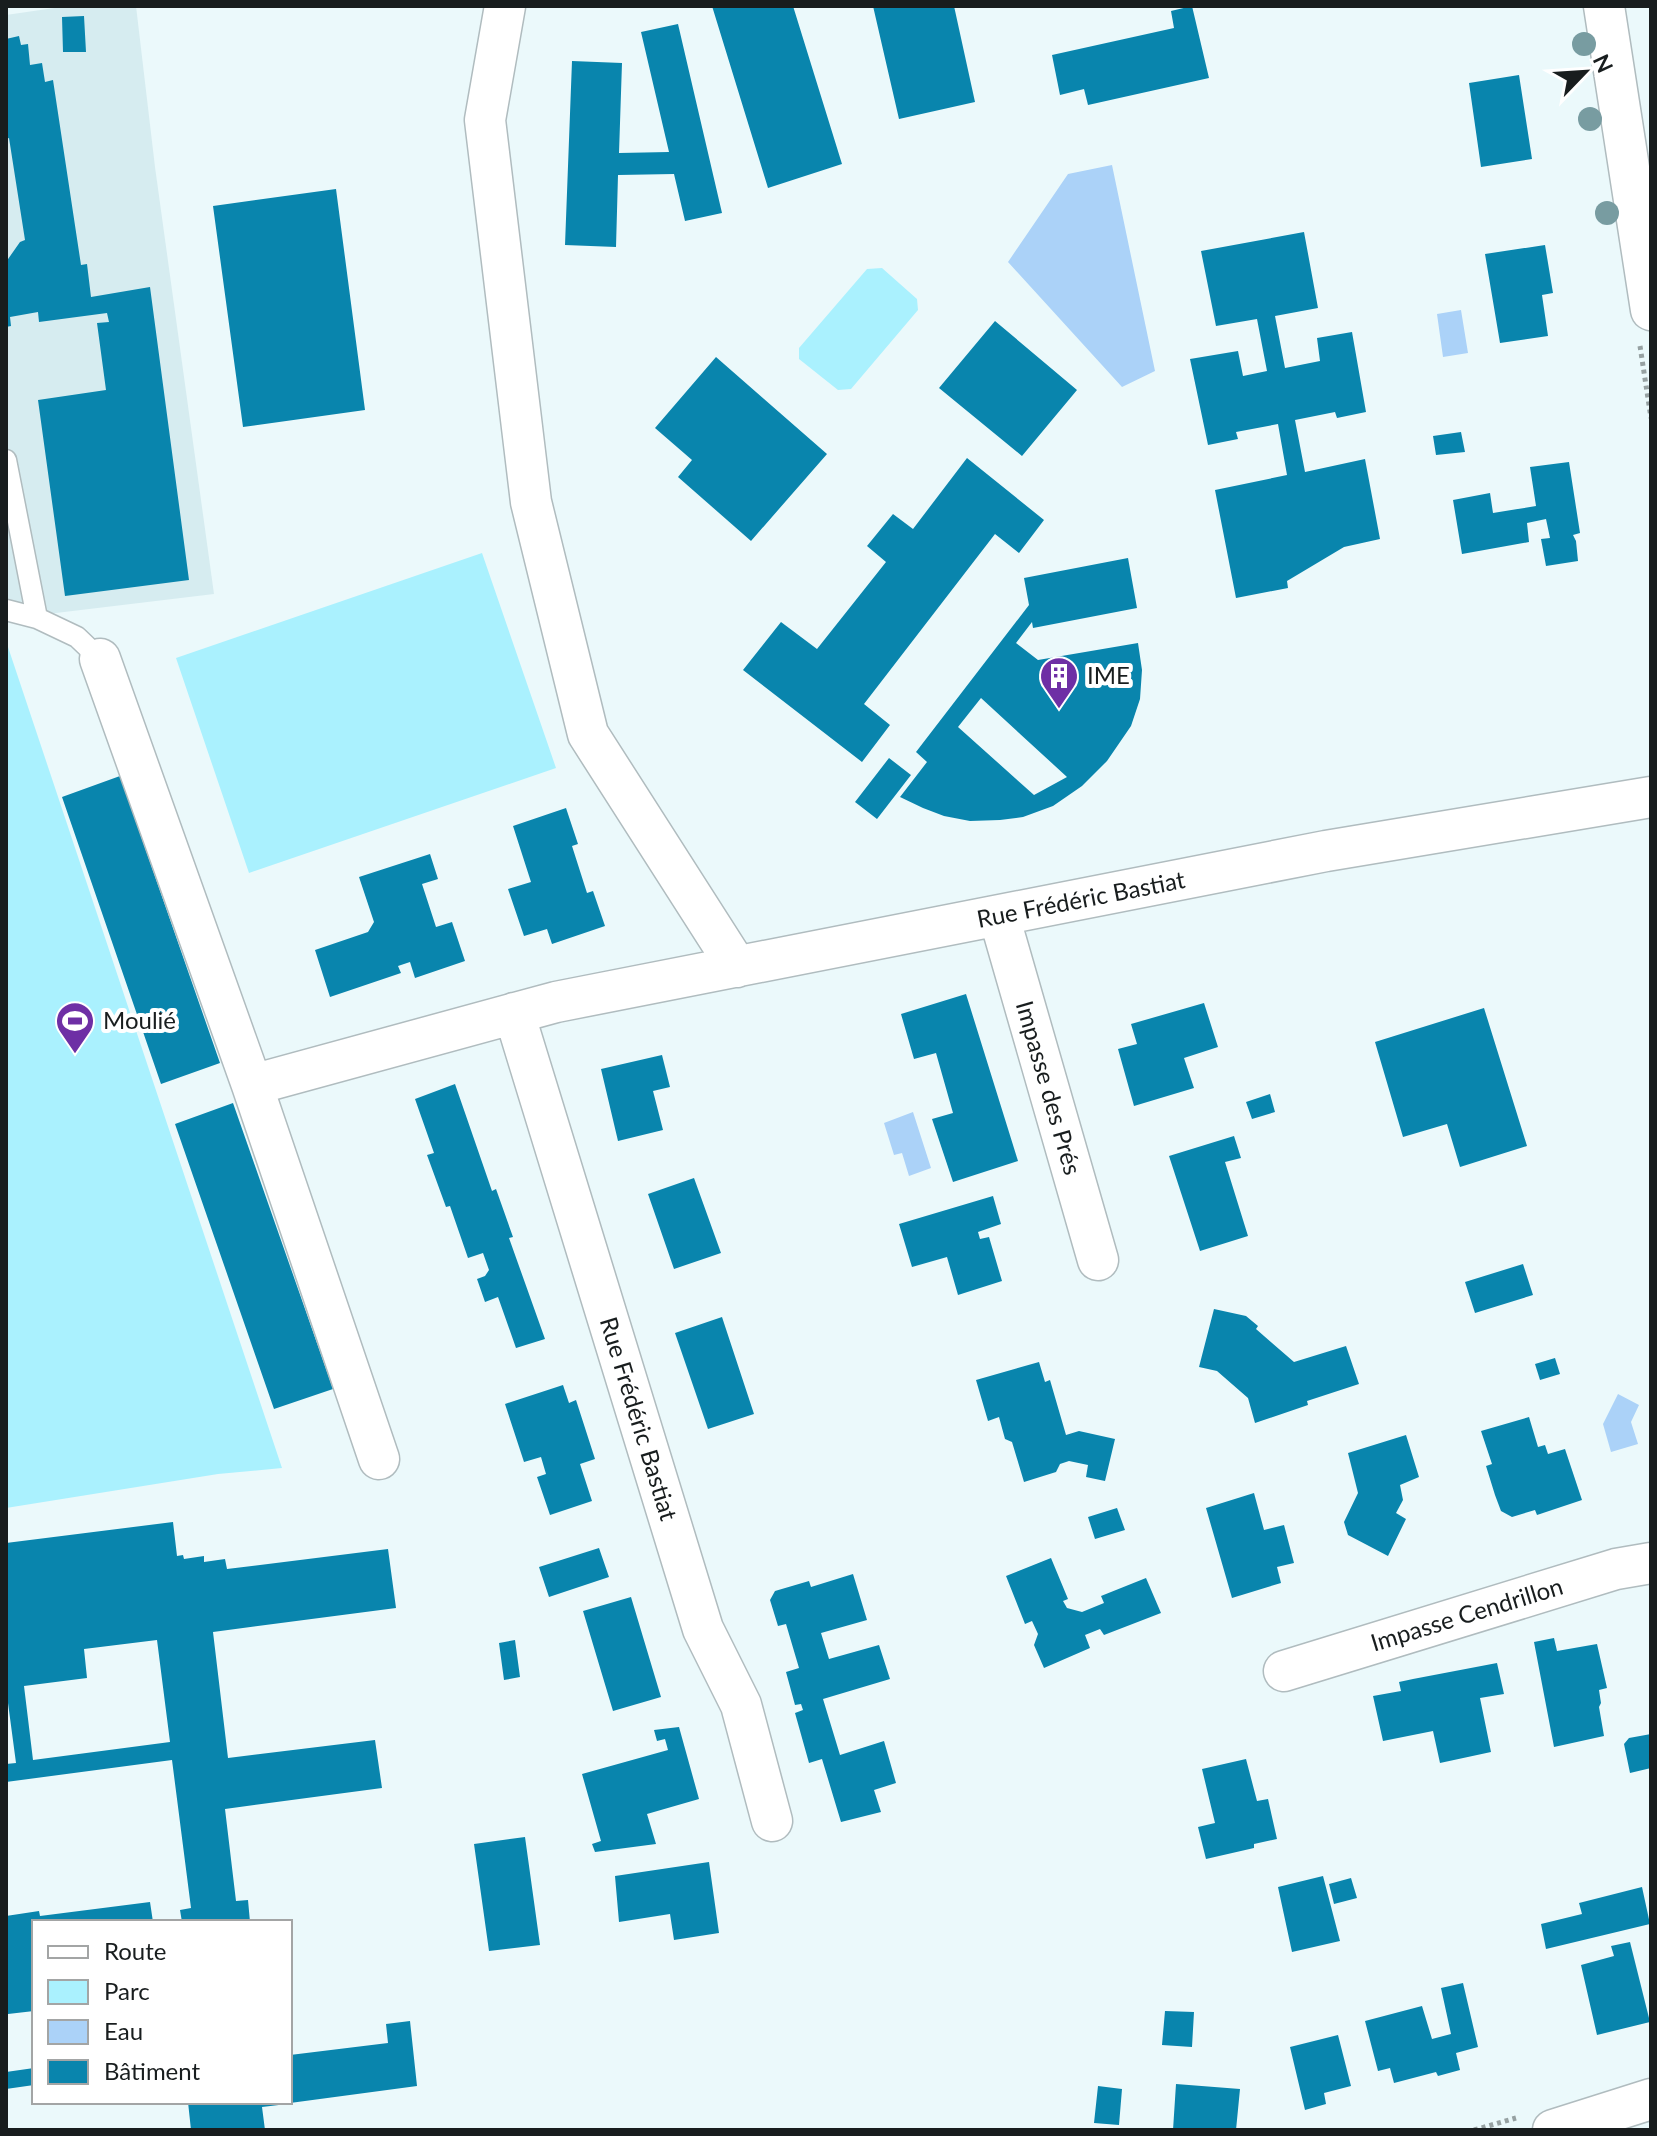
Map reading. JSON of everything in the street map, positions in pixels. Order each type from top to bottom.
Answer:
[{"type":"street","points":[[505,6],[485,120],[535,518],[588,734],[737,967]]},
{"type":"street","points":[[1604,6],[1651,310]]},
{"type":"street","points":[[100,659],[252,1085],[379,1459]]},
{"type":"street","name":"Rue Frédéric Bastiat","points":[[252,1085],[556,1002],[1326,851],[1651,797]]},
{"type":"street","name":"Impasse des Prés","points":[[999,916],[1098,1260]]},
{"type":"street","name":"Rue Frédéric Bastiat","points":[[514,1013],[703,1629],[741,1705],[772,1821]]},
{"type":"street","name":"Impasse Cendrillon","points":[[1284,1671],[1616,1569],[1651,1563]]},
{"type":"street","points":[[1553,2130],[1651,2099]]},
{"type":"lane","points":[[6,460],[37,618]]},
{"type":"lane","points":[[6,610],[37,618],[77,637],[100,659]]},
{"type":"shaded area","points":[[68,6],[136,6],[214,594],[6,619],[6,15]]},
{"type":"green space","points":[[882,268],[917,299],[918,310],[851,389],[838,390],[799,359],[799,348],[867,269]]},
{"type":"green space","points":[[482,553],[556,768],[249,873],[176,658]]},
{"type":"green space","name":"Moulié","points":[[6,641],[282,1468],[218,1474],[6,1508]]},
{"type":"water","points":[[1112,165],[1155,371],[1122,387],[1008,262],[1068,174]]},
{"type":"water","points":[[1461,310],[1468,353],[1443,357],[1437,314]]},
{"type":"water","points":[[913,1112],[931,1168],[909,1176],[902,1153],[894,1155],[884,1123]]},
{"type":"water","points":[[1618,1394],[1639,1405],[1631,1422],[1638,1444],[1611,1452],[1603,1424]]},
{"type":"building","points":[[712,6],[793,6],[842,164],[768,188]]},
{"type":"building","points":[[873,6],[954,6],[975,102],[899,119]]},
{"type":"building","points":[[1192,6],[1209,78],[1088,105],[1084,89],[1060,95],[1052,55],[1174,28],[1171,11]]},
{"type":"building","points":[[84,16],[86,52],[63,52],[62,17]]},
{"type":"building","points":[[678,24],[722,213],[685,221],[674,174],[618,175],[616,247],[565,245],[572,61],[622,63],[619,153],[669,152],[641,32]]},
{"type":"building","points":[[19,36],[21,45],[28,44],[30,65],[42,63],[45,82],[53,80],[81,265],[87,264],[91,297],[150,287],[189,580],[65,596],[38,400],[106,390],[97,323],[109,322],[107,313],[39,322],[38,312],[10,317],[11,326],[6,327],[6,262],[20,242],[25,240],[9,138],[6,139],[6,39]]},
{"type":"building","points":[[1519,75],[1532,159],[1481,167],[1469,83]]},
{"type":"building","points":[[336,189],[365,410],[243,427],[213,206]]},
{"type":"building","points":[[1304,232],[1318,308],[1275,316],[1285,368],[1320,361],[1317,338],[1352,332],[1366,412],[1337,418],[1335,412],[1295,420],[1305,472],[1365,459],[1380,539],[1344,547],[1287,581],[1288,588],[1236,598],[1215,490],[1287,475],[1278,424],[1236,432],[1238,439],[1208,445],[1190,359],[1238,351],[1243,376],[1267,371],[1257,319],[1216,326],[1201,251]]},
{"type":"building","points":[[1545,245],[1553,293],[1542,295],[1548,336],[1500,343],[1485,254]]},
{"type":"building","points":[[995,321],[1077,390],[1022,456],[939,388]]},
{"type":"building","points":[[716,357],[827,454],[751,541],[678,477],[692,460],[655,428]]},
{"type":"building","points":[[1461,432],[1465,452],[1436,455],[1433,436]]},
{"type":"building","points":[[967,458],[1044,520],[1019,553],[995,534],[864,704],[890,725],[862,762],[743,670],[781,622],[817,649],[886,562],[867,546],[893,514],[913,529]]},
{"type":"building","points":[[1569,462],[1580,533],[1573,535],[1578,561],[1546,566],[1541,539],[1550,538],[1546,519],[1527,523],[1529,542],[1462,554],[1453,500],[1490,493],[1493,513],[1536,506],[1530,467]]},
{"type":"building","points":[[1128,558],[1137,608],[1033,628],[1032,622],[1016,643],[1038,660],[1138,643],[1142,670],[1140,699],[1131,726],[1107,761],[1082,786],[1053,806],[1023,817],[970,821],[944,816],[900,797],[927,762],[916,752],[1029,605],[1024,578]],"holes":[[[981,698],[1067,777],[1034,795],[958,727]]]},
{"type":"building","points":[[889,758],[911,775],[877,819],[855,802]]},
{"type":"building","points":[[120,776],[220,1063],[161,1084],[62,797]]},
{"type":"building","points":[[566,808],[578,844],[572,846],[587,893],[593,891],[605,926],[552,944],[547,929],[524,936],[508,889],[531,882],[513,826]]},
{"type":"building","points":[[430,854],[438,879],[422,884],[436,927],[452,922],[465,961],[415,978],[410,962],[398,966],[401,973],[330,997],[315,950],[368,932],[374,922],[359,877]]},
{"type":"building","points":[[966,994],[1018,1161],[953,1182],[932,1119],[953,1113],[936,1053],[914,1059],[901,1014]]},
{"type":"building","points":[[1204,1003],[1218,1047],[1184,1058],[1194,1088],[1134,1106],[1118,1049],[1137,1044],[1131,1024]]},
{"type":"building","points":[[1484,1008],[1527,1146],[1460,1167],[1447,1124],[1403,1137],[1375,1042]]},
{"type":"building","points":[[662,1055],[670,1087],[653,1091],[663,1130],[618,1141],[601,1069]]},
{"type":"building","points":[[455,1084],[492,1191],[496,1189],[513,1237],[509,1238],[545,1339],[516,1348],[498,1297],[485,1302],[477,1279],[489,1270],[483,1253],[468,1258],[450,1206],[446,1207],[427,1155],[434,1153],[415,1099]]},
{"type":"building","points":[[1270,1094],[1275,1112],[1252,1119],[1246,1102]]},
{"type":"building","points":[[233,1103],[333,1389],[274,1409],[175,1124]]},
{"type":"building","points":[[1234,1136],[1241,1158],[1225,1162],[1248,1236],[1200,1251],[1169,1156]]},
{"type":"building","points":[[694,1178],[721,1253],[674,1269],[648,1194]]},
{"type":"building","points":[[993,1196],[1001,1224],[978,1232],[980,1239],[989,1237],[1002,1281],[958,1295],[947,1257],[912,1267],[899,1224]]},
{"type":"building","points":[[1523,1264],[1533,1295],[1475,1313],[1465,1282]]},
{"type":"building","points":[[1214,1309],[1246,1316],[1258,1326],[1256,1329],[1294,1362],[1346,1346],[1359,1384],[1255,1423],[1248,1398],[1217,1371],[1199,1367]]},
{"type":"building","points":[[722,1317],[754,1414],[708,1429],[675,1333]]},
{"type":"building","points":[[1555,1358],[1560,1374],[1540,1380],[1535,1364]]},
{"type":"building","points":[[1039,1362],[1045,1382],[1050,1380],[1066,1435],[1079,1431],[1115,1439],[1105,1481],[1086,1477],[1088,1465],[1069,1461],[1060,1464],[1056,1472],[1024,1482],[1012,1442],[1005,1439],[999,1417],[988,1421],[976,1380]]},
{"type":"building","points":[[563,1385],[569,1403],[576,1400],[595,1459],[580,1464],[592,1501],[550,1515],[537,1477],[546,1474],[541,1457],[524,1462],[505,1404]]},
{"type":"building","points":[[1529,1417],[1538,1447],[1545,1445],[1548,1454],[1565,1449],[1582,1500],[1537,1515],[1535,1510],[1512,1517],[1501,1511],[1495,1495],[1486,1466],[1492,1464],[1481,1431]]},
{"type":"building","points":[[1406,1435],[1419,1477],[1400,1485],[1403,1500],[1396,1513],[1406,1519],[1388,1556],[1348,1535],[1344,1522],[1358,1493],[1348,1453]]},
{"type":"building","points":[[1254,1493],[1264,1530],[1284,1525],[1294,1563],[1277,1567],[1281,1583],[1232,1598],[1206,1508]]},
{"type":"building","points":[[1117,1508],[1125,1530],[1095,1539],[1088,1517]]},
{"type":"building","points":[[173,1522],[177,1556],[183,1555],[184,1559],[204,1556],[204,1562],[225,1559],[227,1569],[388,1549],[396,1608],[213,1632],[228,1758],[375,1740],[382,1788],[225,1809],[236,1901],[248,1900],[250,1920],[182,1920],[180,1910],[191,1908],[172,1760],[6,1782],[6,1764],[16,1763],[6,1688],[6,1543]],"holes":[[[157,1640],[170,1742],[33,1760],[24,1686],[87,1678],[84,1649]]]},
{"type":"building","points":[[599,1548],[609,1577],[549,1597],[539,1567]]},
{"type":"building","points":[[1051,1558],[1068,1599],[1063,1601],[1067,1608],[1082,1612],[1104,1603],[1101,1596],[1146,1578],[1161,1613],[1104,1635],[1100,1629],[1085,1635],[1090,1648],[1044,1668],[1034,1645],[1038,1634],[1032,1621],[1025,1624],[1006,1576]]},
{"type":"building","points":[[853,1574],[867,1620],[821,1633],[829,1659],[879,1645],[890,1679],[823,1699],[840,1755],[884,1741],[896,1783],[874,1790],[881,1812],[841,1822],[822,1759],[809,1763],[795,1713],[803,1710],[801,1704],[795,1705],[786,1672],[799,1668],[786,1624],[778,1626],[770,1600],[775,1591],[809,1581],[811,1587]]},
{"type":"building","points":[[631,1597],[661,1697],[613,1711],[583,1611]]},
{"type":"building","points":[[1554,1638],[1557,1651],[1597,1644],[1607,1688],[1599,1690],[1604,1736],[1554,1747],[1534,1642]]},
{"type":"building","points":[[515,1640],[520,1677],[504,1680],[499,1643]]},
{"type":"building","points":[[1497,1663],[1504,1694],[1480,1698],[1491,1752],[1440,1763],[1433,1731],[1383,1741],[1373,1696],[1401,1691],[1399,1682]]},
{"type":"building","points":[[679,1727],[699,1799],[647,1814],[656,1844],[595,1852],[592,1844],[601,1841],[582,1774],[668,1750],[665,1739],[657,1741],[654,1730]]},
{"type":"building","points":[[1651,1734],[1651,1768],[1630,1773],[1624,1744],[1629,1738]]},
{"type":"building","points":[[1246,1759],[1257,1801],[1268,1799],[1277,1839],[1254,1844],[1254,1848],[1206,1859],[1198,1827],[1215,1823],[1202,1769]]},
{"type":"building","points":[[525,1837],[540,1945],[489,1951],[474,1844]]},
{"type":"building","points":[[709,1862],[719,1933],[674,1940],[670,1914],[619,1922],[615,1876]]},
{"type":"building","points":[[1323,1876],[1340,1941],[1292,1952],[1278,1887]]},
{"type":"building","points":[[1351,1878],[1357,1898],[1334,1904],[1329,1884]]},
{"type":"building","points":[[1642,1887],[1650,1924],[1546,1949],[1541,1924],[1582,1914],[1579,1903]]},
{"type":"building","points":[[150,1902],[153,1920],[32,1920],[32,2011],[8,2014],[6,1916],[39,1911],[40,1916]]},
{"type":"building","points":[[1630,1942],[1650,2022],[1597,2035],[1581,1965],[1614,1956],[1611,1946]]},
{"type":"building","points":[[1463,1983],[1478,2047],[1456,2053],[1460,2070],[1438,2076],[1436,2072],[1394,2083],[1390,2068],[1378,2071],[1365,2021],[1422,2006],[1432,2039],[1451,2034],[1441,1988]]},
{"type":"building","points":[[1165,2011],[1194,2012],[1192,2047],[1162,2045]]},
{"type":"building","points":[[410,2021],[417,2086],[292,2103],[292,2055],[388,2043],[386,2024]]},
{"type":"building","points":[[1338,2035],[1351,2086],[1324,2093],[1326,2104],[1305,2110],[1290,2047]]},
{"type":"building","points":[[32,2068],[32,2085],[6,2089],[6,2072]]},
{"type":"building","points":[[1176,2084],[1240,2089],[1236,2130],[1173,2130]]},
{"type":"building","points":[[1098,2086],[1122,2089],[1119,2125],[1094,2123]]},
{"type":"building","points":[[188,2104],[287,2104],[262,2107],[265,2130],[191,2130]]},
{"type":"place","name":"IME","points":[[1059,710]]},
{"type":"place","name":"Moulié","points":[[75,1055]]}]
